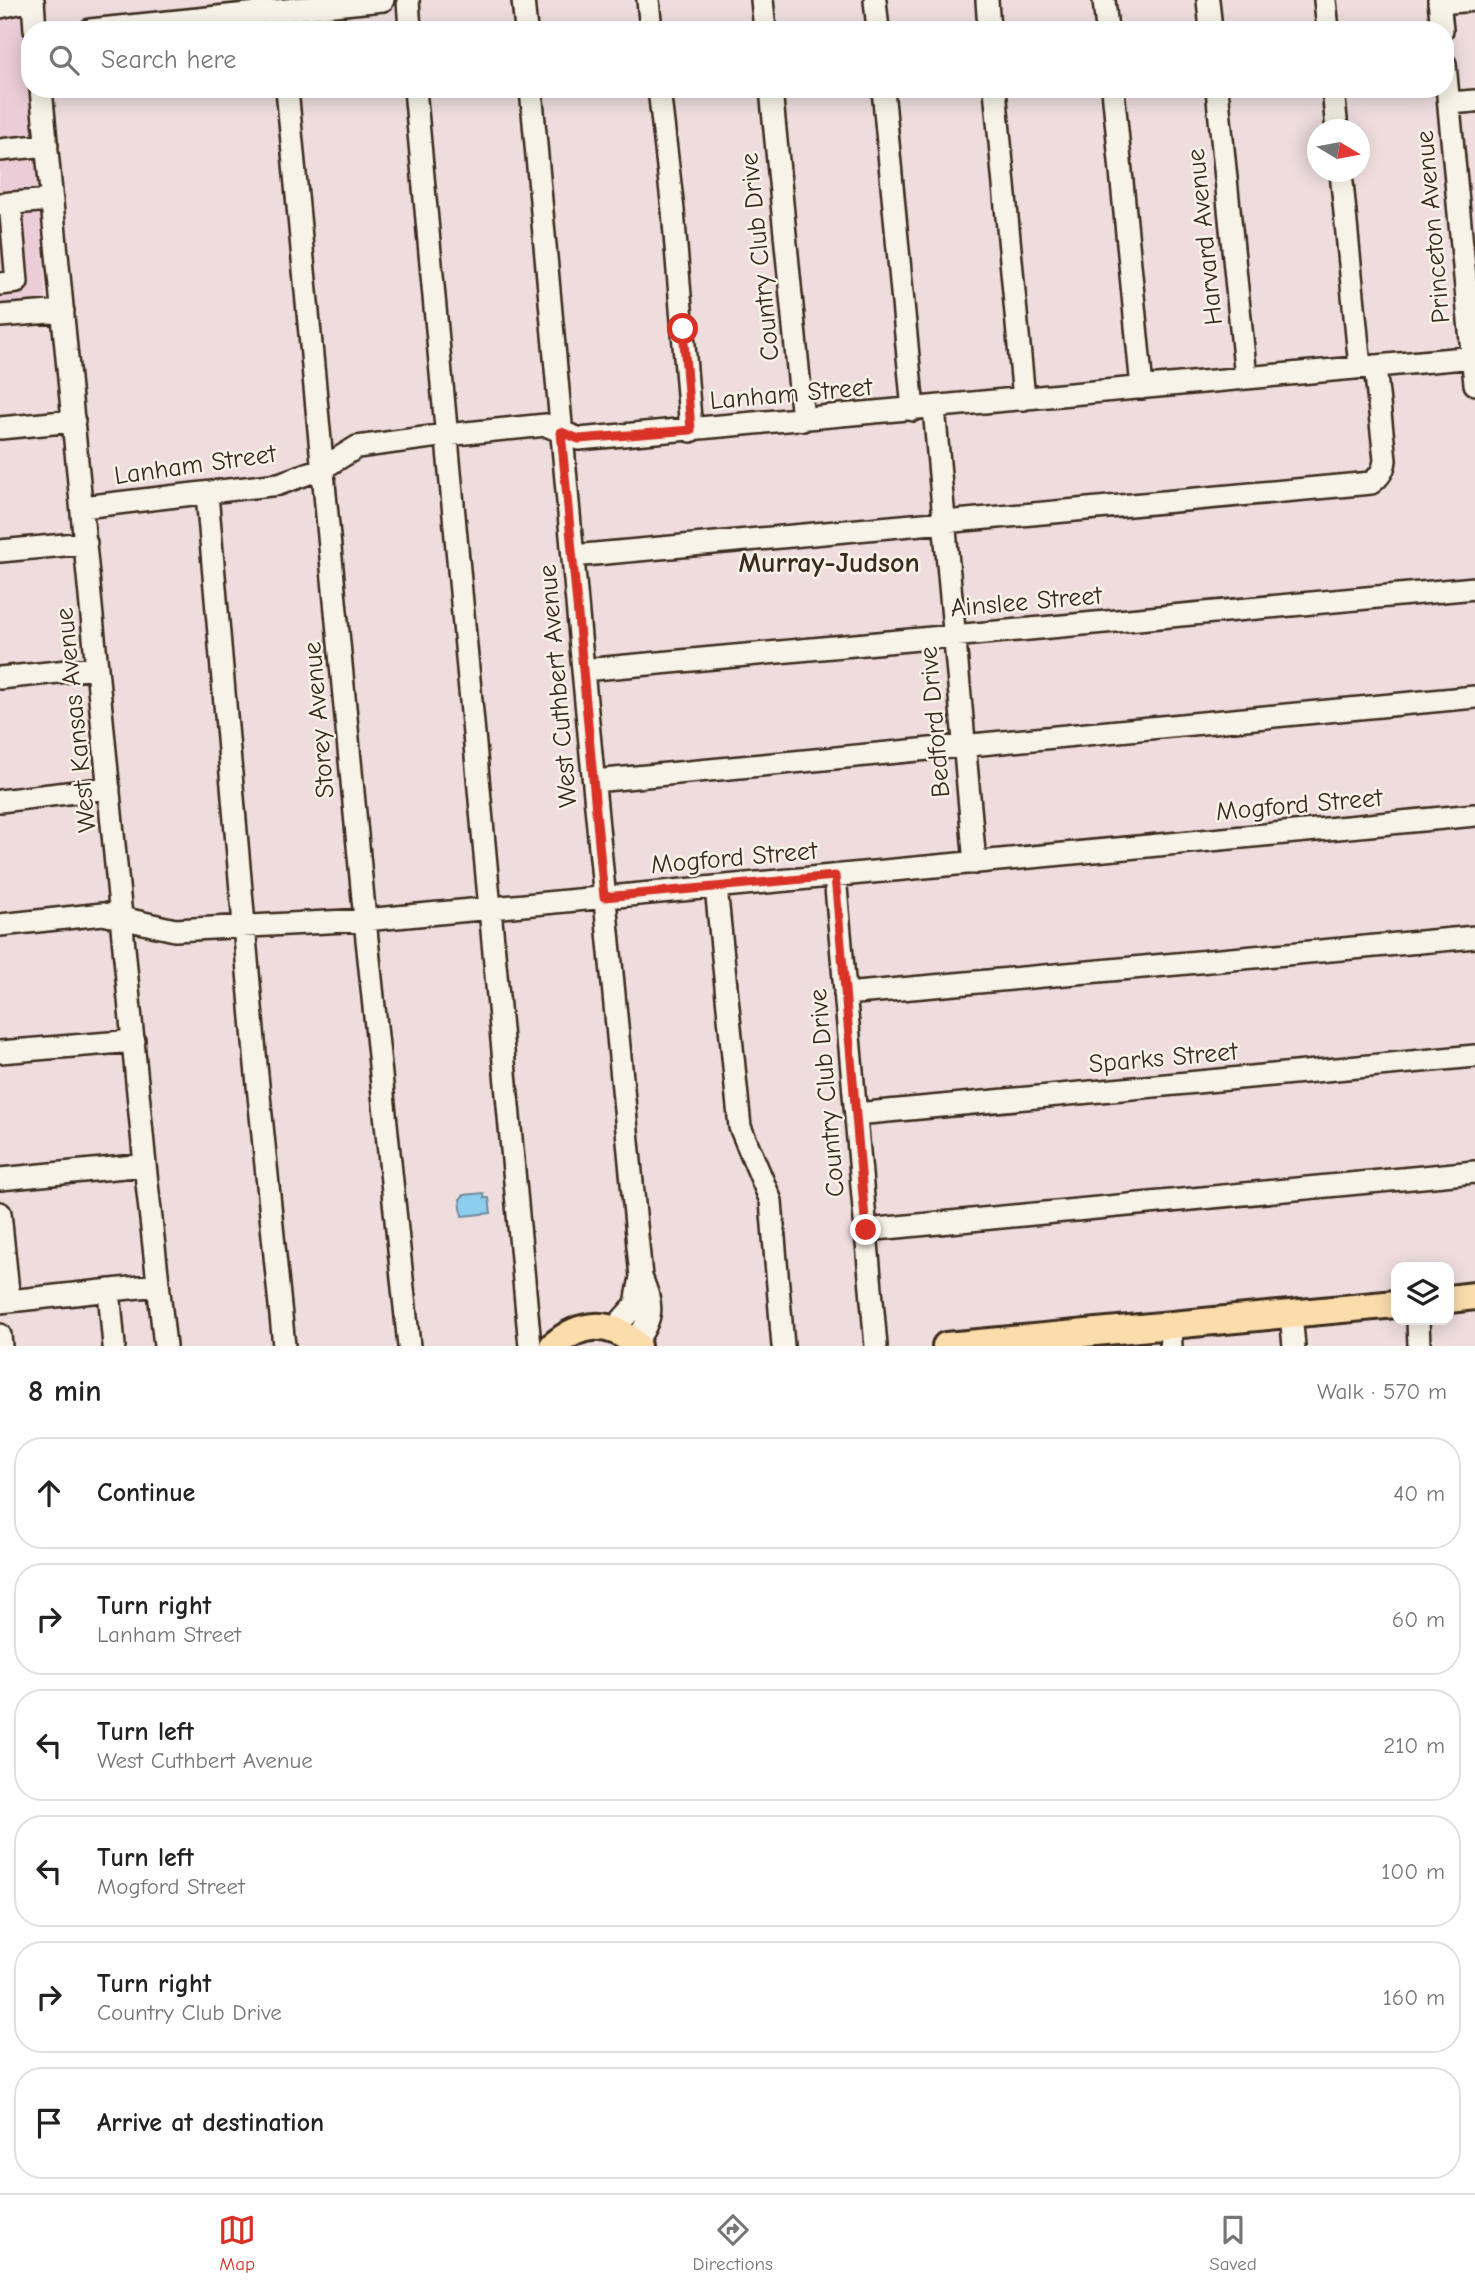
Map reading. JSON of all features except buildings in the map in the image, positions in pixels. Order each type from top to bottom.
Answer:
[{"type":"main road","points":[[1454,1298],[1475,1296]]},
{"type":"main road","points":[[946,1346],[1171,1336],[1291,1314],[1391,1304]]},
{"type":"main road","points":[[553,1346],[583,1328],[598,1326],[628,1340]]},
{"type":"street","points":[[1,4],[32,0],[35,21]]},
{"type":"street","points":[[191,21],[383,0]]},
{"type":"street","points":[[408,0],[409,21]]},
{"type":"street","points":[[523,0],[525,21]]},
{"type":"street","points":[[648,0],[650,21]]},
{"type":"street","points":[[762,0],[764,21]]},
{"type":"street","points":[[875,0],[877,21]]},
{"type":"street","points":[[987,0],[988,21]]},
{"type":"street","points":[[1104,0],[1106,21]]},
{"type":"street","points":[[1209,0],[1211,21]]},
{"type":"street","points":[[1325,0],[1327,21]]},
{"type":"street","points":[[1441,21],[1439,2],[1475,0]]},
{"type":"street","name":"West Kansas Avenue","points":[[42,98],[145,1165],[165,1346]]},
{"type":"street","name":"Storey Avenue","points":[[288,98],[365,920],[409,1346]]},
{"type":"street","points":[[416,98],[530,1346]]},
{"type":"street","name":"West Cuthbert Avenue","points":[[532,98],[641,1277],[650,1301],[648,1323],[628,1340]]},
{"type":"street","points":[[660,98],[691,430]]},
{"type":"street","name":"Country Club Drive","points":[[772,98],[803,420]]},
{"type":"street","name":"Bedford Drive","points":[[884,98],[923,409],[943,522],[975,863]]},
{"type":"street","points":[[996,98],[1024,399]]},
{"type":"street","points":[[1114,98],[1142,388]]},
{"type":"street","name":"Harvard Avenue","points":[[1218,98],[1246,378]]},
{"type":"street","points":[[1335,98],[1336,119]]},
{"type":"street","name":"Princeton Avenue","points":[[1448,98],[1468,232],[1475,384]]},
{"type":"street","points":[[1449,103],[1475,101]]},
{"type":"street","points":[[0,150],[47,145]]},
{"type":"street","points":[[573,556],[1371,483],[1385,467],[1385,460],[1368,367],[1342,182]]},
{"type":"street","points":[[0,284],[17,282],[5,204],[52,200]]},
{"type":"street","points":[[0,316],[63,311]]},
{"type":"street","name":"Lanham Street","points":[[83,508],[279,484],[323,468],[357,447],[446,435],[546,425],[579,439],[1474,357]]},
{"type":"street","points":[[0,428],[74,421]]},
{"type":"street","points":[[207,494],[256,1065],[284,1346]]},
{"type":"street","points":[[0,551],[86,543]]},
{"type":"street","name":"Ainslee Street","points":[[583,670],[1475,588]]},
{"type":"street","points":[[0,678],[97,668]]},
{"type":"street","points":[[593,781],[1475,697]]},
{"type":"street","points":[[0,801],[109,788]]},
{"type":"street","name":"Mogford Street","points":[[0,925],[103,914],[176,930],[365,920],[1475,815]]},
{"type":"street","name":"Country Club Drive","points":[[835,876],[876,1346]]},
{"type":"street","points":[[716,887],[740,1127],[771,1200],[783,1346]]},
{"type":"street","points":[[845,994],[1475,937]]},
{"type":"street","points":[[0,1052],[134,1041]]},
{"type":"street","name":"Sparks Street","points":[[856,1114],[1475,1056]]},
{"type":"street","points":[[0,1179],[145,1165]]},
{"type":"street","points":[[866,1230],[1475,1172]]},
{"type":"street","points":[[0,1213],[4,1301],[158,1285]]},
{"type":"street","points":[[109,1290],[114,1346]]},
{"type":"street","points":[[1291,1314],[1294,1346]]},
{"type":"street","points":[[1418,1325],[1419,1346]]},
{"type":"street","points":[[0,1335],[1,1346]]},
{"type":"shaded area","points":[[0,0],[30,0],[30,21],[21,21],[21,98],[34,98],[46,315],[0,320]]},
{"type":"water","points":[[484,1193],[484,1198],[489,1198],[491,1213],[462,1216],[460,1199],[464,1195]]},
{"type":"district","name":"Murray-Judson","points":[[829,562]]},
{"type":"route","points":[[683,329],[691,430],[579,439],[561,432],[604,897],[835,876],[866,1230]]}]
